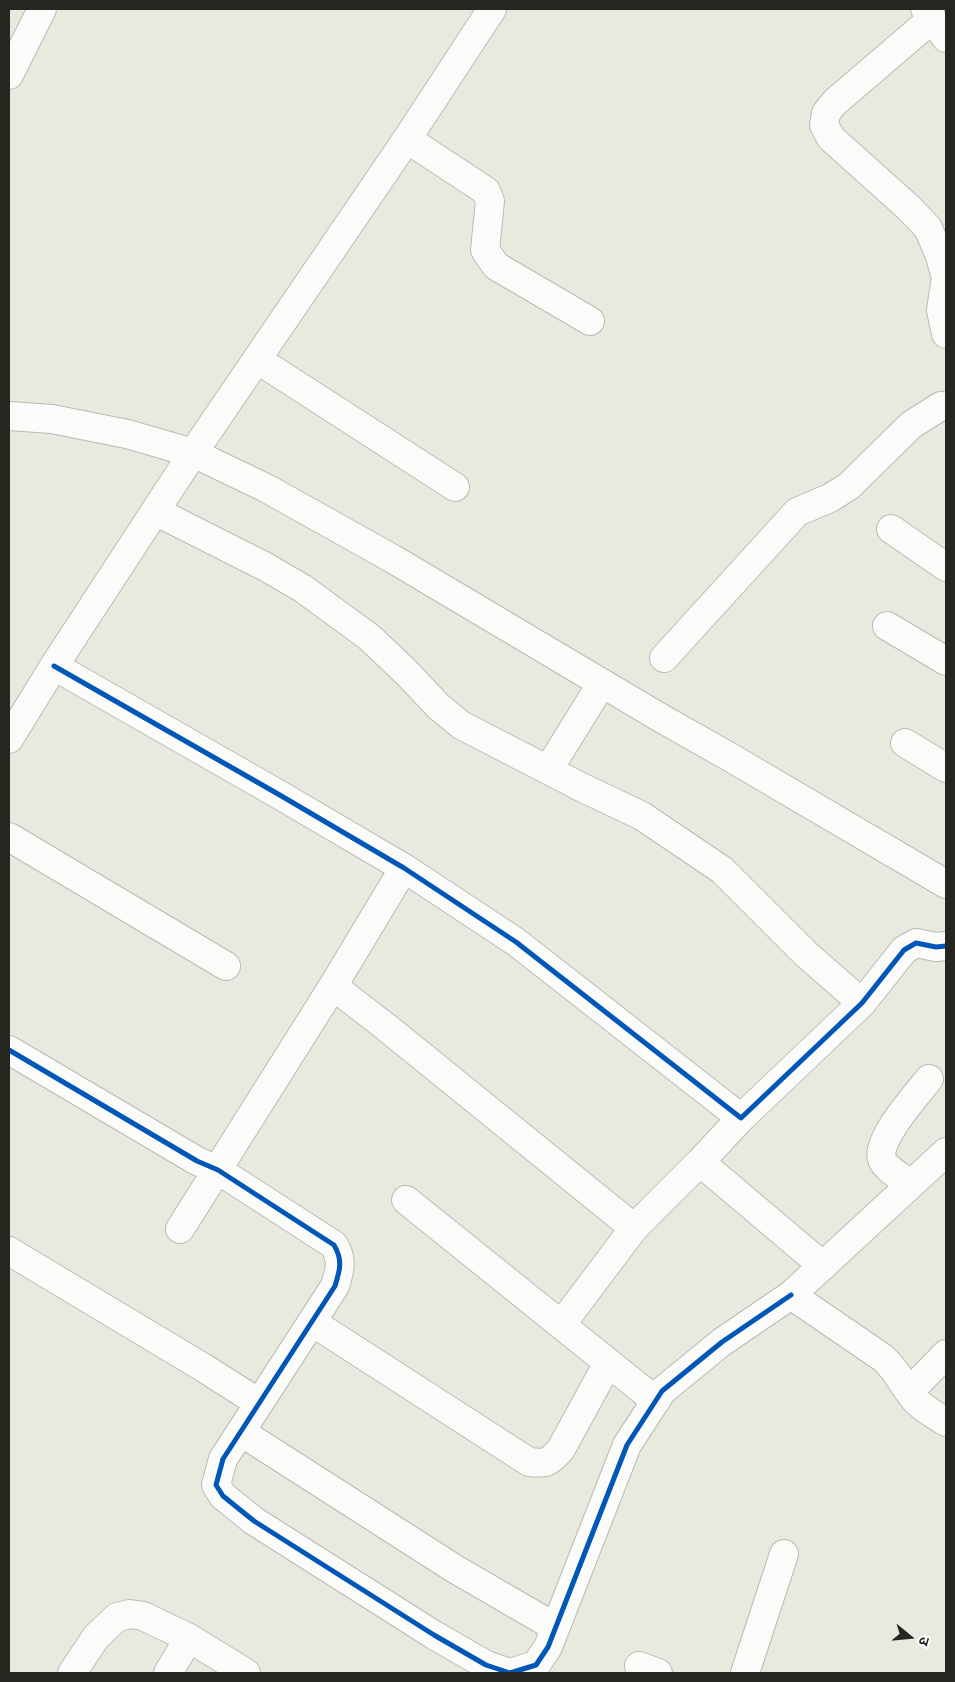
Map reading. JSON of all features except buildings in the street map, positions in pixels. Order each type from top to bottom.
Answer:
[{"type":"street","points":[[9,75],[42,9]]},
{"type":"street","points":[[9,740],[54,666],[193,453],[407,139],[492,9]]},
{"type":"street","points":[[934,22],[835,102],[826,114],[824,125],[831,138],[909,208],[928,228],[940,256],[946,278],[941,310],[946,334]]},
{"type":"street","points":[[407,139],[486,191],[490,201],[485,250],[496,266],[590,321]]},
{"type":"street","points":[[258,360],[455,486]]},
{"type":"street","points":[[664,658],[797,512],[830,498],[849,486],[912,425],[945,410]]},
{"type":"street","points":[[9,416],[52,419],[97,428],[193,453],[274,492],[393,559],[946,884]]},
{"type":"street","points":[[155,511],[264,566],[302,588],[369,637],[438,706],[461,725],[642,816],[722,870],[806,954],[862,1003]]},
{"type":"street","points":[[891,529],[946,567]]},
{"type":"street","points":[[887,626],[944,653]]},
{"type":"street","points":[[54,666],[404,868],[516,942],[741,1118]]},
{"type":"street","points":[[548,770],[602,683]]},
{"type":"street","points":[[905,743],[946,768]]},
{"type":"street","points":[[9,837],[226,966]]},
{"type":"street","points":[[180,1229],[333,986],[404,868]]},
{"type":"street","points":[[561,1324],[634,1228],[741,1118],[862,1003],[904,950],[916,943],[936,947],[946,946]]},
{"type":"street","points":[[333,986],[634,1228]]},
{"type":"street","points":[[9,1050],[197,1161],[218,1170],[334,1245],[340,1255],[341,1268],[335,1286],[223,1459],[216,1485],[223,1496],[254,1521],[434,1635],[486,1665],[510,1673],[536,1665],[548,1647],[627,1445],[662,1391],[722,1342],[791,1295],[946,1152]]},
{"type":"street","points":[[911,1184],[885,1165],[881,1156],[882,1146],[887,1135],[929,1079]]},
{"type":"street","points":[[700,1162],[823,1266]]},
{"type":"street","points":[[406,1200],[656,1400]]},
{"type":"street","points":[[9,1251],[259,1403]]},
{"type":"street","points":[[791,1295],[894,1367],[916,1400],[926,1410],[946,1422]]},
{"type":"street","points":[[312,1322],[529,1462],[543,1464],[552,1460],[560,1449],[608,1362]]},
{"type":"street","points":[[910,1391],[946,1354]]},
{"type":"street","points":[[241,1432],[455,1569],[555,1628]]},
{"type":"street","points":[[745,1673],[784,1554]]},
{"type":"street","points":[[72,1673],[96,1637],[117,1616],[130,1614],[143,1616],[189,1638],[246,1673]]},
{"type":"street","points":[[168,1673],[189,1638]]},
{"type":"cycle path","points":[[54,666],[404,868],[516,942],[741,1118],[862,1003],[904,950],[916,943],[936,947],[946,946]]},
{"type":"cycle path","points":[[9,1050],[197,1161],[218,1170],[334,1245],[340,1260],[335,1286],[223,1459],[216,1485],[223,1496],[254,1521],[434,1635],[486,1665],[510,1673],[536,1665],[548,1647],[627,1445],[662,1391],[722,1342],[791,1295]]}]
